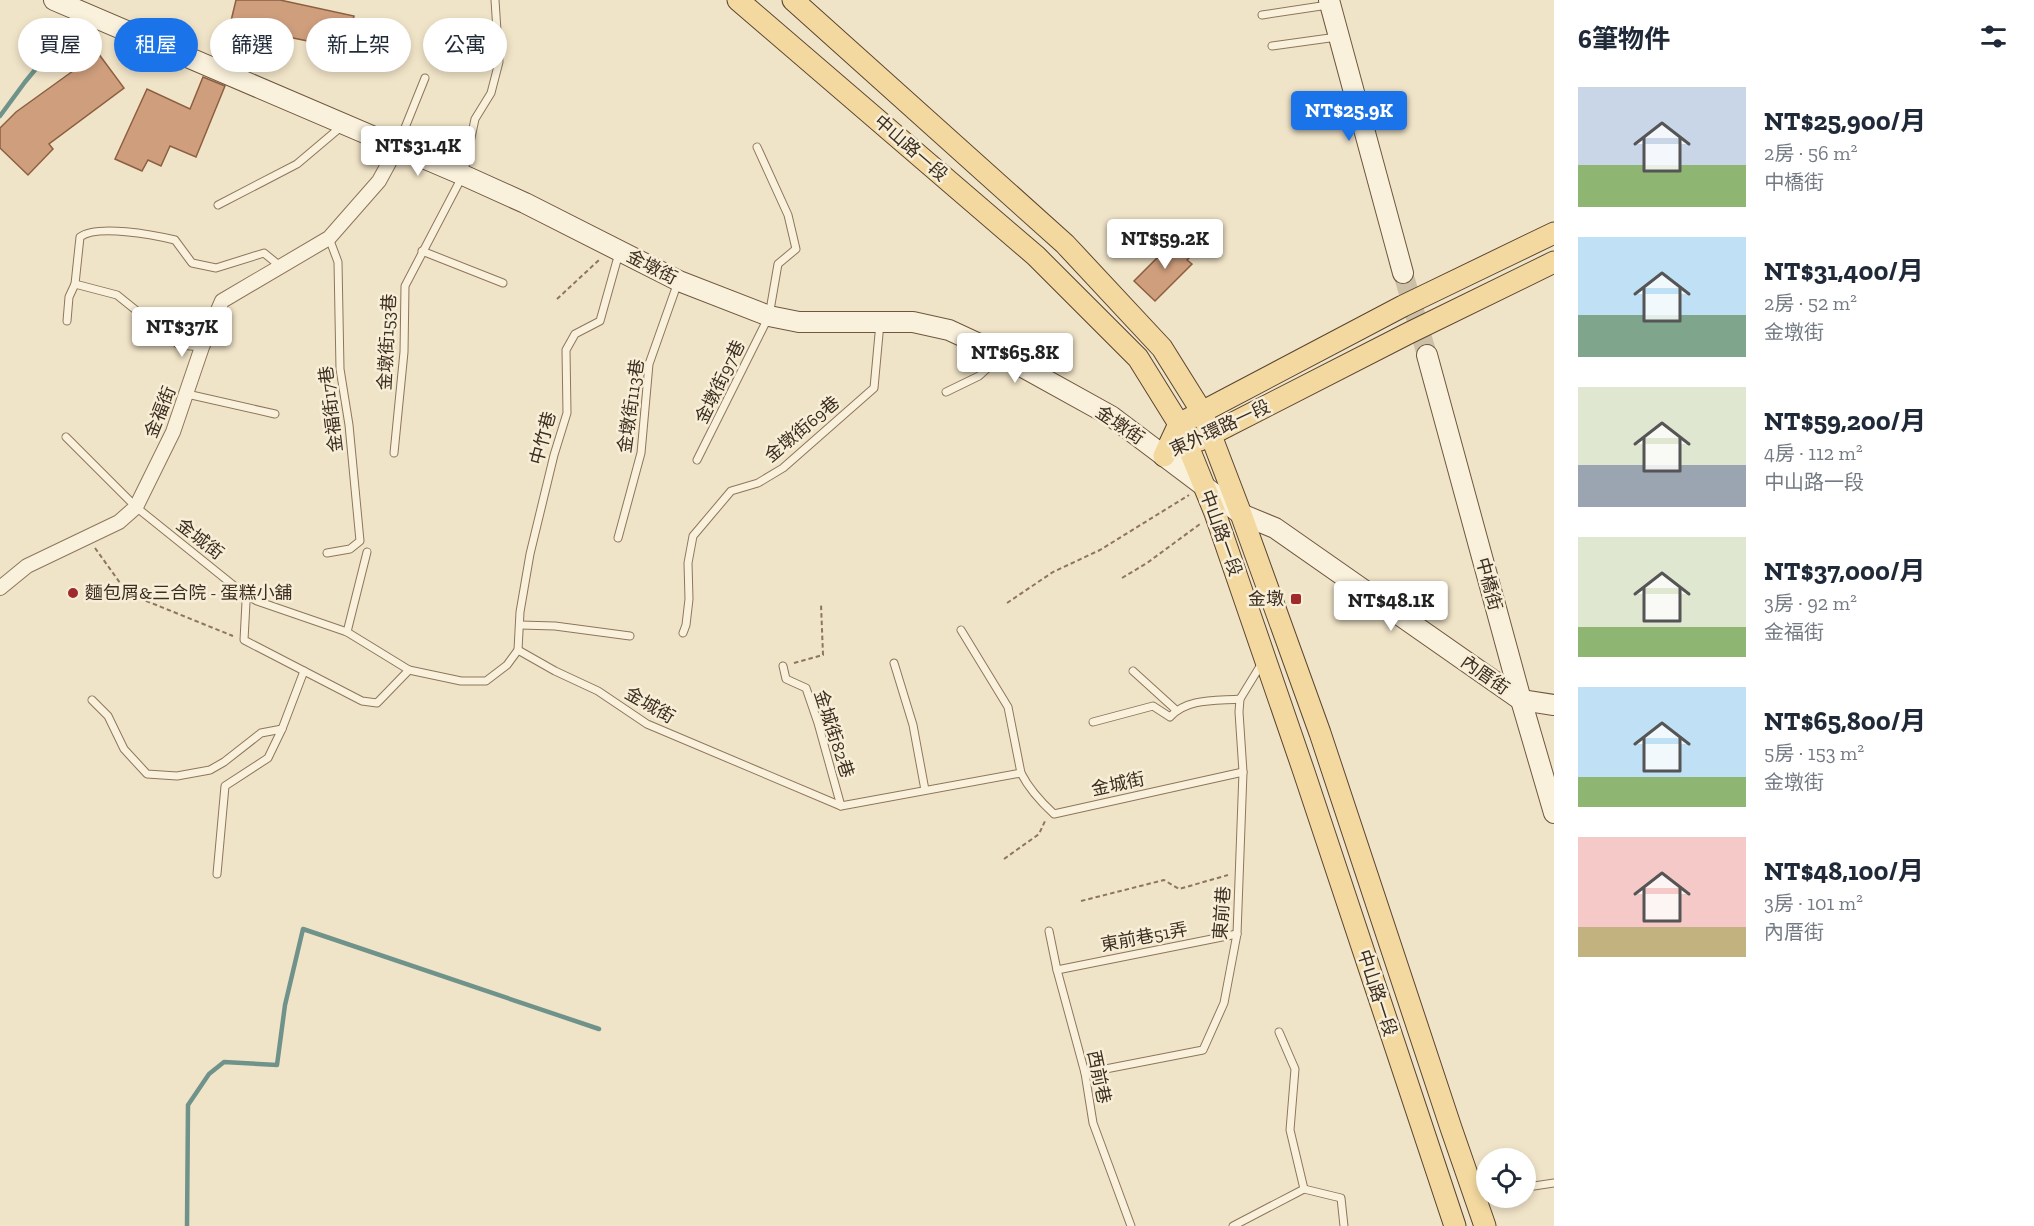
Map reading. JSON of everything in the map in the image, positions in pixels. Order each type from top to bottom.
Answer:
[{"type":"main road","name":"中山路一段","points":[[738,0],[1036,256],[1138,358],[1179,424],[1215,513],[1455,1226]]},
{"type":"main road","name":"中山路一段","points":[[793,0],[1065,243],[1162,348],[1202,412],[1320,733],[1485,1226]]},
{"type":"main road","name":"東外環路一段","points":[[1164,456],[1179,424],[1403,306],[1554,233]]},
{"type":"main road","name":"東外環路一段","points":[[1164,456],[1212,435],[1409,333],[1554,262]]},
{"type":"street","points":[[1329,2],[1403,273]]},
{"type":"street","name":"金墩街","points":[[67,6],[463,175],[525,203],[678,281],[769,316],[799,322],[880,324],[913,322],[949,330],[1002,356],[1111,416],[1241,514]]},
{"type":"street","name":"金福街","points":[[0,588],[27,566],[119,522],[136,507],[173,432],[202,347],[222,301],[329,238],[378,181],[397,148]]},
{"type":"street","name":"中橋街","points":[[1427,354],[1554,813]]},
{"type":"street","name":"內厝街","points":[[1241,514],[1275,528],[1521,700],[1554,705]]},
{"type":"lane","name":"金墩街153巷","points":[[393,453],[404,352],[405,286],[463,175],[475,120],[491,93],[499,62],[495,0]]},
{"type":"lane","points":[[1262,15],[1329,2]]},
{"type":"lane","points":[[1272,46],[1340,36]]},
{"type":"lane","points":[[397,148],[425,78]]},
{"type":"lane","points":[[218,205],[297,164],[344,125]]},
{"type":"lane","name":"金墩街97巷","points":[[698,460],[769,316],[778,264],[796,249],[788,215],[757,147]]},
{"type":"lane","points":[[67,321],[69,297],[75,284],[80,237],[84,234],[113,230],[175,240],[192,263],[216,268],[264,253],[280,266]]},
{"type":"lane","name":"金福街17巷","points":[[327,553],[350,549],[360,541],[349,425],[340,369],[338,262],[329,238]]},
{"type":"lane","name":"中竹巷","points":[[518,650],[520,612],[530,554],[554,455],[567,413],[566,350],[575,334],[600,321],[615,248]]},
{"type":"lane","points":[[422,251],[503,283]]},
{"type":"lane","name":"金墩街113巷","points":[[618,538],[641,453],[649,364],[678,281]]},
{"type":"lane","points":[[75,284],[117,295],[179,345],[202,347]]},
{"type":"lane","name":"金墩街69巷","points":[[683,633],[689,599],[688,563],[693,536],[731,491],[758,483],[783,468],[873,388],[880,324]]},
{"type":"lane","points":[[946,392],[979,376],[1002,356]]},
{"type":"lane","points":[[187,394],[275,414]]},
{"type":"lane","name":"金城街","points":[[66,437],[136,507],[243,593],[257,601],[346,632],[409,670]]},
{"type":"lane","points":[[346,632],[367,552]]},
{"type":"lane","points":[[243,593],[246,602],[244,640],[362,701],[377,703],[409,670],[461,681],[486,681],[507,665],[518,650]]},
{"type":"lane","points":[[520,625],[555,626],[630,636]]},
{"type":"lane","points":[[961,630],[1008,707],[1021,773],[1026,783],[1050,810]]},
{"type":"lane","name":"金城街","points":[[518,650],[555,671],[598,691],[647,724],[841,806]]},
{"type":"lane","points":[[1093,722],[1153,706],[1170,717],[1176,710],[1190,704],[1240,699],[1265,659]]},
{"type":"lane","points":[[894,663],[913,725],[925,790]]},
{"type":"lane","name":"金城街82巷","points":[[783,666],[786,679],[806,688],[841,806]]},
{"type":"lane","points":[[217,874],[225,786],[268,758],[282,729],[304,671]]},
{"type":"lane","points":[[1133,671],[1176,710]]},
{"type":"lane","name":"東前巷","points":[[1085,1072],[1203,1050],[1224,1004],[1238,934],[1243,772],[1240,699]]},
{"type":"lane","points":[[92,700],[108,716],[124,749],[147,774],[177,776],[210,770],[261,733],[282,729]]},
{"type":"lane","name":"金城街","points":[[1050,810],[1054,814],[1243,772]]},
{"type":"lane","points":[[841,806],[1021,773]]},
{"type":"lane","name":"西前巷","points":[[1049,931],[1057,970],[1085,1072],[1093,1122],[1131,1226]]},
{"type":"lane","name":"東前巷51弄","points":[[1057,970],[1238,934]]},
{"type":"lane","points":[[1279,1032],[1295,1069],[1290,1130],[1304,1189]]},
{"type":"lane","points":[[1536,1186],[1554,1184]]},
{"type":"lane","points":[[1233,1226],[1304,1189],[1341,1198],[1344,1226]]},
{"type":"path","points":[[556,299],[615,248]]},
{"type":"path","points":[[1007,603],[1053,573],[1100,550],[1204,486]]},
{"type":"path","points":[[1122,578],[1147,563],[1215,513]]},
{"type":"path","points":[[87,536],[123,587],[134,596],[244,640]]},
{"type":"path","points":[[783,666],[823,655],[821,604]]},
{"type":"path","points":[[1004,859],[1039,834],[1050,810]]},
{"type":"path","points":[[1081,901],[1164,880],[1179,889],[1239,872]]},
{"type":"building","points":[[236,0],[280,0],[354,16],[354,18],[306,18],[306,41],[294,38],[294,18],[232,18]]},
{"type":"building","points":[[102,58],[124,88],[49,144],[53,149],[28,175],[0,148],[0,128],[16,112],[72,72],[102,72]]},
{"type":"building","points":[[203,77],[225,86],[196,157],[170,146],[161,166],[148,160],[142,171],[115,159],[147,89],[190,109]]},
{"type":"building","points":[[1170,245],[1190,246],[1195,252],[1187,260],[1192,264],[1155,301],[1134,281]]},
{"type":"waterway","points":[[0,116],[77,16]]},
{"type":"waterway","points":[[187,1226],[188,1105],[209,1074],[224,1062],[277,1065],[285,1005],[303,929],[599,1029]]},
{"type":"tunnel","points":[[1403,273],[1427,355]]},
{"type":"place","name":"麵包屑&三合院 - 蛋糕小舖","points":[[73,593]]},
{"type":"place","name":"金墩","points":[[1296,599]]}]
